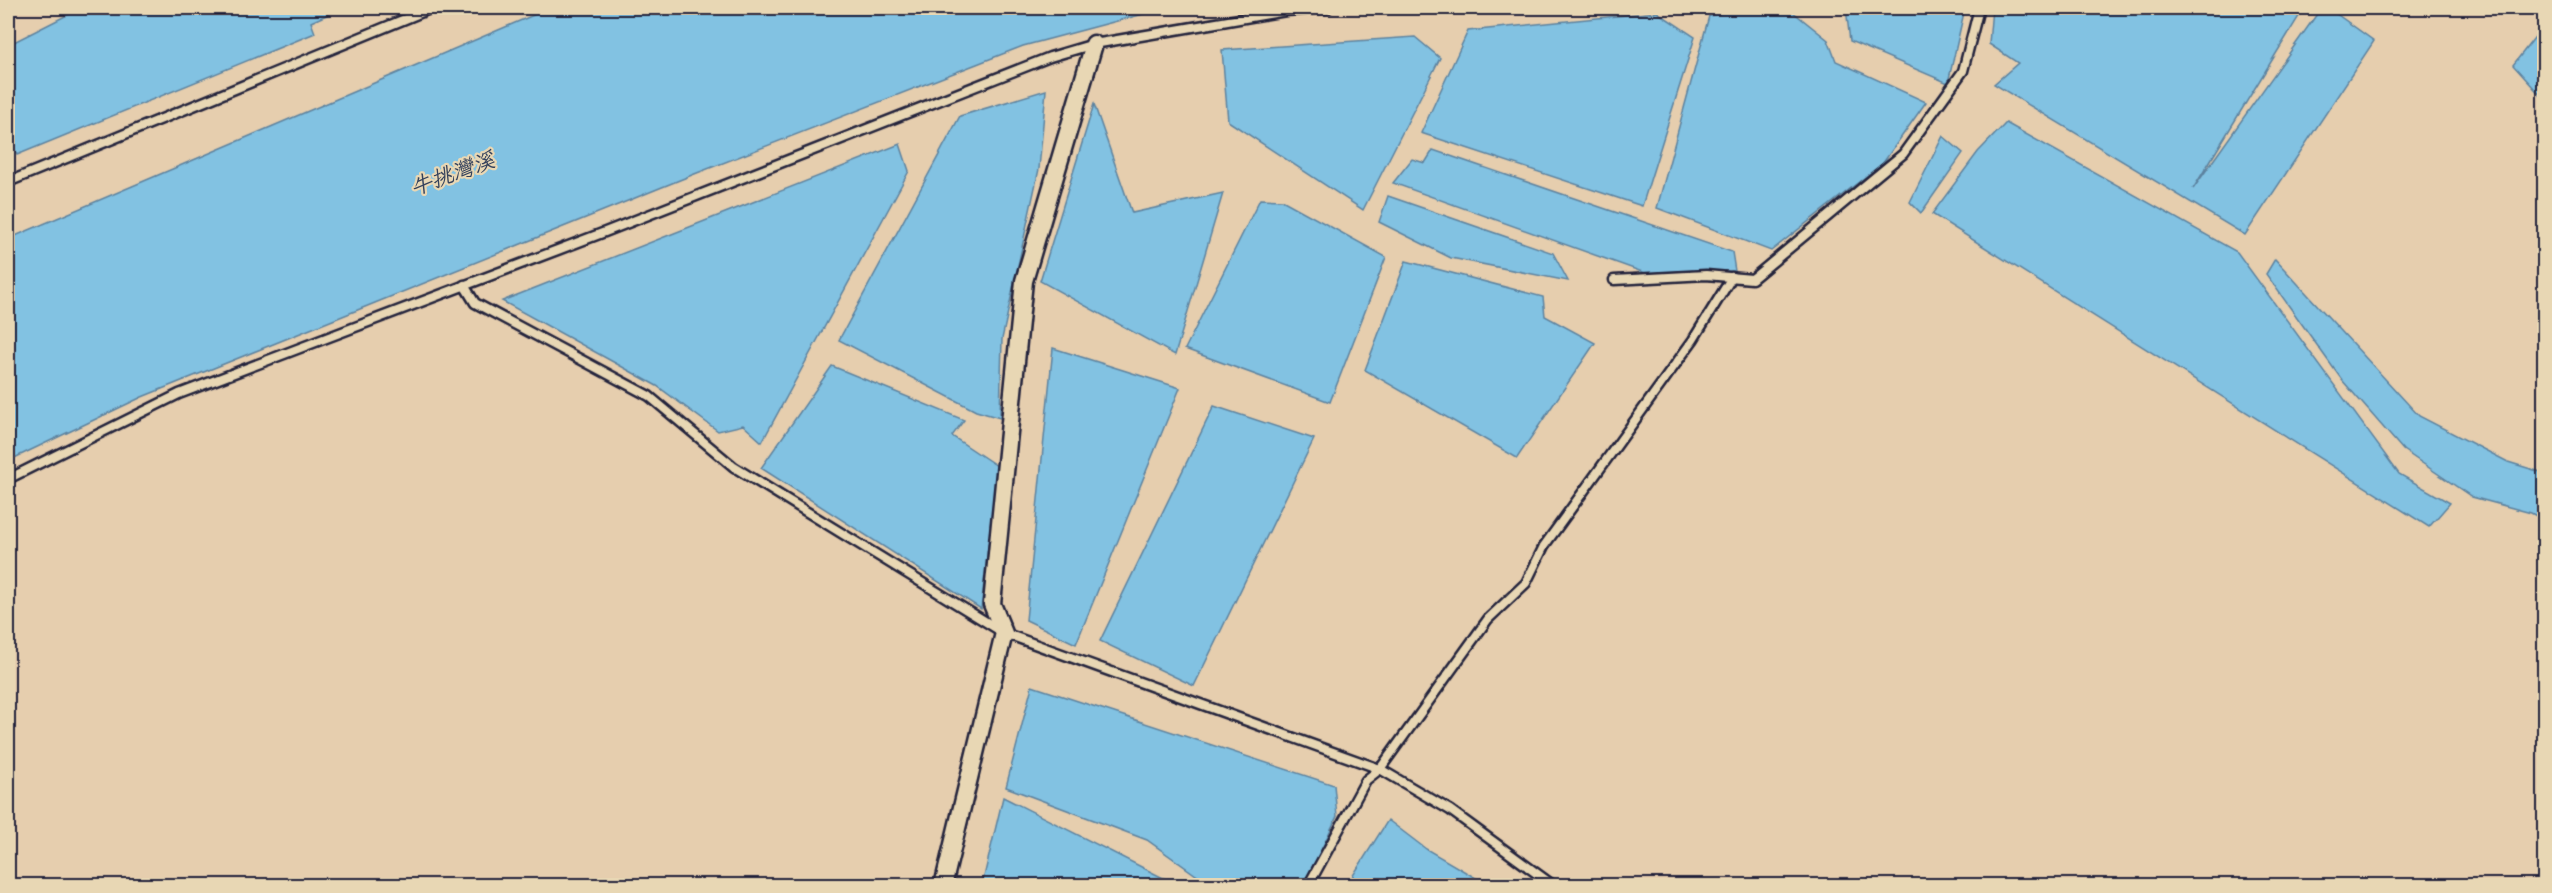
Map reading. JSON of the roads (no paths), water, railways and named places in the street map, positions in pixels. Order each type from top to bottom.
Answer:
[{"type":"street","points":[[942,885],[1004,633],[992,604],[1024,281],[1094,44]]},
{"type":"lane","points":[[8,182],[432,8]]},
{"type":"lane","points":[[8,479],[179,394],[1050,57],[1094,44],[1286,11],[1328,8]]},
{"type":"lane","points":[[1614,280],[1706,274],[1752,279],[1904,154],[1963,71],[1979,8]]},
{"type":"lane","points":[[1308,885],[1366,780],[1380,768],[1488,619],[1526,583],[1544,546],[1693,340],[1732,277]]},
{"type":"lane","points":[[464,285],[475,303],[649,396],[734,467],[1004,633],[1380,768],[1449,810],[1554,885]]},
{"type":"water","points":[[81,8],[326,8],[329,14],[311,22],[315,33],[17,155],[8,134],[8,45]]},
{"type":"water","name":"牛挑灣溪","points":[[550,8],[1166,8],[1023,46],[692,175],[142,397],[8,461],[8,239]]},
{"type":"water","points":[[1745,8],[1788,8],[1828,40],[1836,61],[1926,102],[1883,163],[1771,251],[1657,208],[1709,16]]},
{"type":"water","points":[[1846,8],[1965,8],[1948,83],[1850,41]]},
{"type":"water","points":[[1992,8],[2220,8],[2301,13],[2193,189],[2317,14],[2335,13],[2374,41],[2245,235],[1994,84],[2018,63],[1989,44]]},
{"type":"water","points":[[1657,12],[1695,37],[1642,206],[1421,133],[1468,31]]},
{"type":"water","points":[[2544,31],[2544,99],[2513,65],[2538,33]]},
{"type":"water","points":[[1415,37],[1440,58],[1363,210],[1228,121],[1222,50]]},
{"type":"water","points":[[1046,90],[1039,169],[1002,339],[1000,418],[976,411],[839,340],[960,116]]},
{"type":"water","points":[[1094,104],[1132,213],[1223,193],[1175,355],[1040,281]]},
{"type":"water","points":[[2006,123],[2237,252],[2399,474],[2450,503],[2429,527],[1932,214],[1978,152]]},
{"type":"water","points":[[1943,136],[1963,153],[1921,213],[1910,202]]},
{"type":"water","points":[[900,144],[909,171],[762,442],[743,425],[718,431],[657,386],[502,301]]},
{"type":"water","points":[[1433,150],[1732,252],[1735,271],[1648,274],[1393,183],[1412,159],[1425,163]]},
{"type":"water","points":[[1388,196],[1553,253],[1568,281],[1451,258],[1379,222]]},
{"type":"water","points":[[1260,199],[1282,200],[1386,257],[1330,402],[1185,349]]},
{"type":"water","points":[[2275,259],[2419,416],[2508,462],[2544,473],[2544,520],[2531,513],[2472,497],[2403,450],[2342,380],[2266,274]]},
{"type":"water","points":[[1406,261],[1543,297],[1545,316],[1595,343],[1517,458],[1365,370]]},
{"type":"water","points":[[1053,348],[1180,388],[1076,644],[1026,620]]},
{"type":"water","points":[[832,366],[964,420],[952,436],[997,466],[981,609],[761,468]]},
{"type":"water","points":[[1214,406],[1314,439],[1194,686],[1100,641]]},
{"type":"water","points":[[1032,686],[1334,785],[1337,816],[1305,885],[1210,885],[1147,840],[1006,787]]},
{"type":"water","points":[[1003,797],[1177,885],[982,885]]},
{"type":"water","points":[[1388,820],[1426,849],[1486,885],[1347,885]]}]
